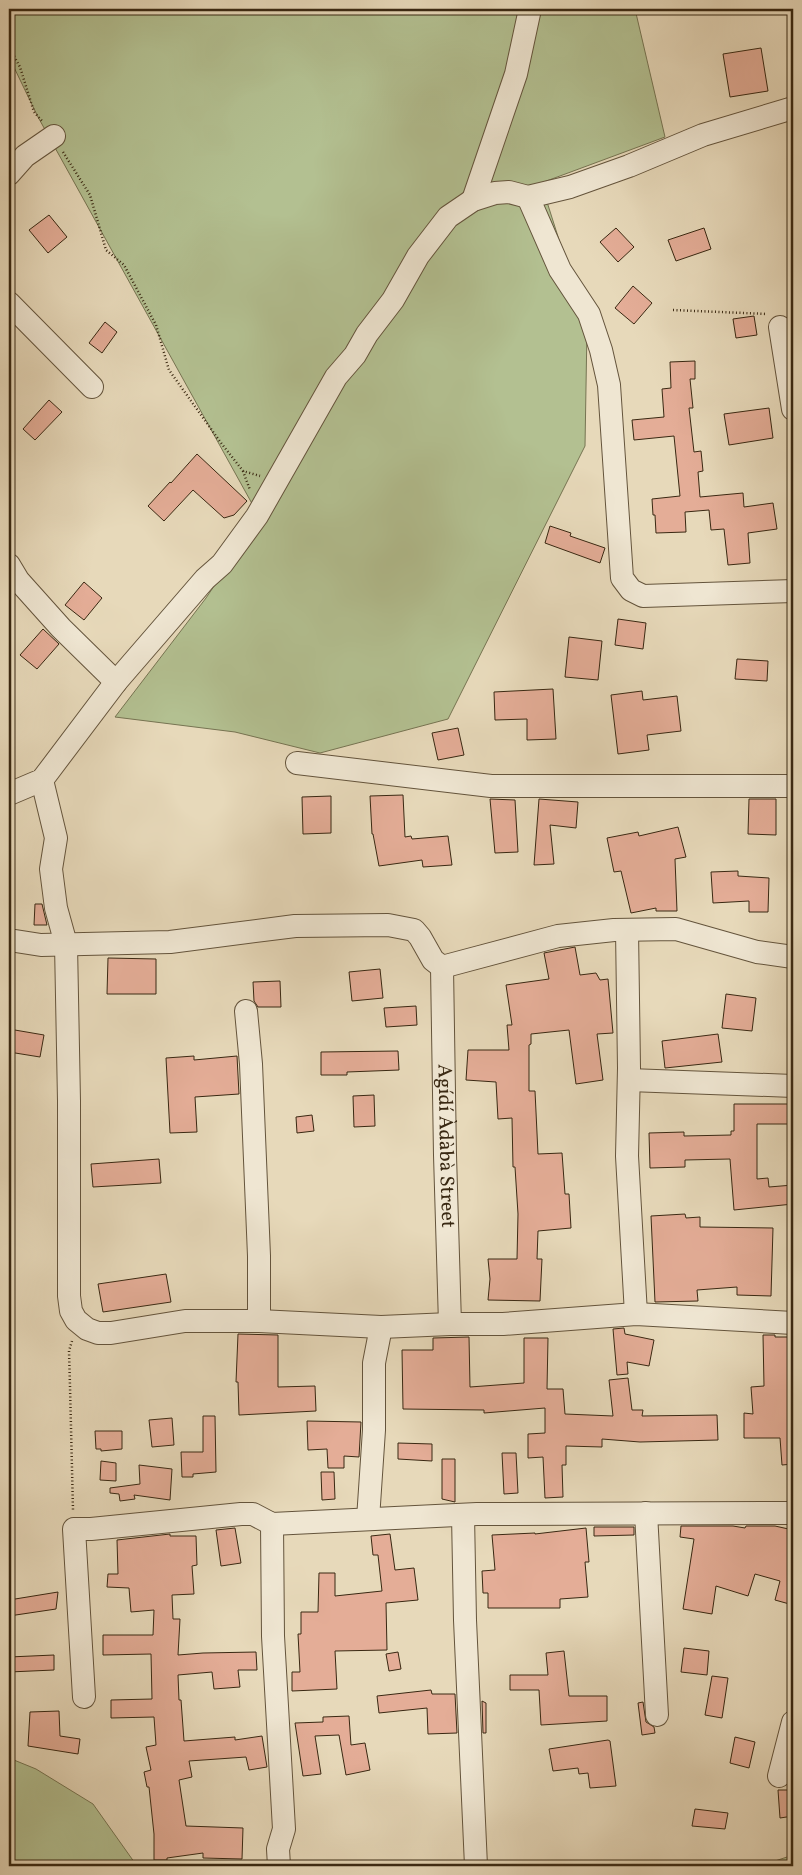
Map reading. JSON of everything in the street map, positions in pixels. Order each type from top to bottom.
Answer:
[{"type":"street","points":[[473,200],[516,74],[530,9]]},
{"type":"street","points":[[9,794],[42,780],[116,682],[205,579],[222,564],[257,516],[279,476],[314,420],[336,377],[355,355],[367,334],[393,300],[418,256],[448,217],[473,200],[495,193],[509,192],[528,197],[570,187],[629,166],[703,135],[793,108]]},
{"type":"street","points":[[9,174],[25,156],[54,136]]},
{"type":"street","points":[[528,197],[560,270],[589,314],[601,350],[609,385],[622,578],[631,590],[643,596],[793,591]]},
{"type":"street","points":[[9,303],[92,387]]},
{"type":"street","points":[[780,327],[793,409]]},
{"type":"street","points":[[9,565],[18,580],[61,628],[116,682]]},
{"type":"street","points":[[297,763],[491,786],[793,786]]},
{"type":"street","points":[[42,780],[56,838],[52,869],[56,908],[66,944],[69,1101],[69,1296],[71,1311],[76,1320],[88,1329],[98,1333],[111,1333],[185,1321],[259,1321],[381,1327],[503,1324],[636,1314],[793,1323]]},
{"type":"street","points":[[9,940],[41,945],[170,942],[295,926],[388,925],[414,930],[420,936],[433,960],[442,967],[558,936],[627,930],[676,929],[757,952],[793,957]]},
{"type":"street","points":[[627,930],[627,1156],[636,1314]]},
{"type":"street","name":"Agídí Àdàbà Street","points":[[442,967],[450,1324]]},
{"type":"street","points":[[246,1011],[251,1064],[259,1256],[259,1321]]},
{"type":"street","points":[[628,1080],[793,1086]]},
{"type":"street","points":[[368,1519],[374,1430],[374,1363],[381,1327]]},
{"type":"street","points":[[646,1513],[657,1715]]},
{"type":"street","points":[[84,1697],[74,1529],[91,1529],[241,1514],[253,1514],[272,1524],[463,1515],[793,1513]]},
{"type":"street","points":[[463,1515],[465,1620],[476,1866]]},
{"type":"street","points":[[272,1524],[273,1636],[284,1829],[278,1849],[279,1866]]},
{"type":"street","points":[[779,1776],[793,1722]]},
{"type":"path","points":[[9,47],[20,67],[34,112],[54,136],[90,195],[106,250],[124,266],[156,324],[170,370],[243,471],[262,477],[279,476]]},
{"type":"path","points":[[673,310],[770,315],[775,317],[780,327]]},
{"type":"path","points":[[72,1342],[69,1351],[74,1529]]},
{"type":"green space","points":[[9,9],[516,9],[517,11],[525,9],[635,9],[665,137],[541,183],[587,328],[585,446],[448,719],[320,753],[235,732],[115,717],[206,598],[260,518],[38,117],[9,57]]},
{"type":"green space","points":[[9,1758],[36,1769],[93,1804],[137,1866],[9,1866]]},
{"type":"green space","points":[[793,1855],[793,1866],[760,1866]]},
{"type":"building","points":[[761,48],[768,91],[730,97],[723,54]]},
{"type":"building","points":[[49,215],[67,237],[48,253],[29,230]]},
{"type":"building","points":[[616,228],[634,247],[618,262],[600,242]]},
{"type":"building","points":[[704,228],[711,249],[676,261],[668,240]]},
{"type":"building","points":[[633,286],[652,303],[634,324],[615,308]]},
{"type":"building","points":[[754,316],[757,335],[736,338],[733,319]]},
{"type":"building","points":[[105,322],[117,332],[102,353],[89,343]]},
{"type":"building","points":[[695,361],[695,379],[690,379],[693,408],[689,408],[694,452],[701,451],[703,471],[698,472],[700,497],[743,493],[744,507],[773,503],[777,529],[748,533],[750,563],[728,565],[724,529],[711,530],[709,510],[685,512],[686,532],[656,533],[652,499],[680,496],[674,436],[634,440],[632,420],[664,417],[662,389],[671,388],[670,362]]},
{"type":"building","points":[[49,400],[62,412],[35,440],[23,429]]},
{"type":"building","points":[[769,408],[773,438],[729,445],[724,414]]},
{"type":"building","points":[[197,454],[247,501],[234,515],[224,518],[193,490],[164,521],[148,506]]},
{"type":"building","points":[[550,526],[571,533],[570,536],[605,548],[600,563],[545,543]]},
{"type":"building","points":[[84,582],[102,598],[84,620],[65,605]]},
{"type":"building","points":[[618,619],[646,623],[643,649],[615,645]]},
{"type":"building","points":[[43,629],[59,644],[37,669],[20,655]]},
{"type":"building","points":[[569,637],[602,641],[598,680],[565,677]]},
{"type":"building","points":[[737,659],[768,661],[767,681],[735,679]]},
{"type":"building","points":[[553,689],[556,739],[527,740],[527,719],[495,720],[494,692]]},
{"type":"building","points":[[642,691],[643,700],[677,696],[681,731],[647,735],[649,750],[618,754],[611,695]]},
{"type":"building","points":[[458,728],[464,755],[438,760],[432,733]]},
{"type":"building","points":[[403,795],[405,837],[411,836],[412,839],[448,836],[452,865],[423,867],[422,860],[379,866],[372,834],[370,796]]},
{"type":"building","points":[[331,796],[331,833],[303,834],[302,797]]},
{"type":"building","points":[[490,799],[515,800],[518,852],[495,853]]},
{"type":"building","points":[[539,799],[578,802],[576,828],[550,825],[554,864],[534,865]]},
{"type":"building","points":[[749,799],[776,799],[776,835],[748,834]]},
{"type":"building","points":[[678,827],[686,857],[675,859],[677,911],[656,911],[656,908],[631,913],[621,871],[614,872],[607,838],[638,832],[639,836]]},
{"type":"building","points":[[738,871],[738,876],[769,878],[768,912],[749,912],[749,901],[713,903],[711,872]]},
{"type":"building","points":[[35,904],[42,904],[47,925],[34,925]]},
{"type":"building","points":[[575,947],[580,975],[596,973],[600,980],[608,979],[613,1033],[597,1034],[603,1080],[576,1084],[569,1030],[531,1034],[531,1044],[529,1045],[529,1091],[535,1091],[538,1154],[562,1153],[565,1194],[569,1194],[571,1228],[538,1231],[537,1259],[542,1259],[540,1301],[488,1300],[490,1279],[488,1259],[517,1259],[518,1214],[515,1167],[513,1167],[512,1118],[498,1119],[496,1082],[466,1080],[468,1050],[509,1050],[507,1025],[512,1025],[506,985],[549,979],[544,953]]},
{"type":"building","points":[[108,958],[156,959],[156,994],[107,994]]},
{"type":"building","points":[[380,969],[383,998],[352,1001],[349,972]]},
{"type":"building","points":[[280,981],[281,1007],[258,1007],[254,1001],[253,982]]},
{"type":"building","points":[[726,994],[756,998],[752,1031],[722,1028]]},
{"type":"building","points":[[416,1006],[417,1025],[386,1027],[384,1008]]},
{"type":"building","points":[[9,1029],[44,1035],[40,1057],[9,1052]]},
{"type":"building","points":[[718,1034],[722,1062],[665,1068],[662,1041]]},
{"type":"building","points":[[398,1051],[399,1070],[347,1072],[347,1075],[321,1075],[321,1052]]},
{"type":"building","points":[[194,1056],[194,1060],[237,1056],[239,1094],[195,1097],[197,1132],[170,1133],[166,1058]]},
{"type":"building","points":[[374,1095],[375,1126],[354,1127],[353,1096]]},
{"type":"building","points":[[734,1104],[793,1104],[793,1124],[757,1124],[757,1179],[768,1178],[769,1187],[793,1185],[793,1204],[734,1210],[730,1159],[685,1160],[685,1167],[650,1168],[649,1133],[684,1132],[684,1136],[731,1135],[731,1131],[734,1131]]},
{"type":"building","points":[[312,1115],[314,1131],[297,1133],[296,1117]]},
{"type":"building","points":[[159,1159],[161,1183],[93,1187],[91,1164]]},
{"type":"building","points":[[685,1214],[686,1218],[700,1217],[700,1227],[773,1228],[771,1296],[737,1295],[737,1287],[697,1290],[698,1301],[655,1302],[651,1216]]},
{"type":"building","points":[[166,1274],[171,1302],[103,1312],[98,1284]]},
{"type":"building","points":[[624,1328],[625,1334],[654,1340],[649,1366],[627,1362],[628,1374],[617,1375],[613,1329]]},
{"type":"building","points":[[238,1334],[278,1335],[278,1387],[315,1386],[316,1411],[239,1415],[238,1382],[236,1382]]},
{"type":"building","points":[[763,1335],[793,1337],[793,1464],[782,1465],[780,1438],[744,1438],[744,1413],[753,1414],[751,1387],[764,1386]]},
{"type":"building","points":[[469,1337],[470,1387],[524,1383],[524,1338],[548,1338],[547,1389],[563,1389],[565,1414],[613,1416],[609,1380],[628,1378],[632,1410],[643,1410],[642,1416],[717,1415],[718,1440],[640,1442],[602,1439],[602,1447],[566,1446],[566,1465],[562,1465],[563,1497],[545,1498],[543,1457],[528,1458],[528,1434],[545,1433],[545,1408],[484,1413],[484,1410],[403,1409],[402,1350],[433,1350],[433,1338]]},
{"type":"building","points":[[203,1416],[215,1416],[216,1472],[193,1474],[193,1477],[182,1477],[181,1452],[203,1452]]},
{"type":"building","points":[[172,1418],[174,1445],[152,1447],[149,1420]]},
{"type":"building","points":[[307,1421],[361,1422],[359,1457],[344,1456],[344,1468],[328,1468],[327,1449],[308,1450]]},
{"type":"building","points":[[95,1431],[122,1431],[122,1449],[101,1451],[101,1449],[96,1449]]},
{"type":"building","points":[[398,1443],[432,1444],[432,1461],[398,1459]]},
{"type":"building","points":[[502,1453],[516,1453],[518,1493],[504,1494]]},
{"type":"building","points":[[442,1459],[455,1459],[455,1502],[442,1499]]},
{"type":"building","points":[[101,1461],[116,1463],[116,1481],[100,1480]]},
{"type":"building","points":[[139,1465],[172,1469],[170,1500],[134,1495],[135,1499],[120,1501],[119,1494],[110,1493],[110,1488],[140,1484]]},
{"type":"building","points":[[321,1472],[334,1472],[335,1499],[322,1500]]},
{"type":"building","points":[[681,1526],[733,1526],[745,1528],[746,1526],[775,1526],[793,1530],[793,1605],[775,1600],[780,1581],[755,1574],[748,1596],[716,1586],[712,1614],[683,1609],[694,1539],[680,1537]]},
{"type":"building","points":[[594,1527],[634,1527],[634,1535],[594,1536]]},
{"type":"building","points":[[235,1528],[241,1563],[221,1566],[216,1530]]},
{"type":"building","points":[[586,1528],[589,1562],[585,1562],[588,1597],[560,1599],[560,1608],[488,1608],[488,1593],[483,1593],[482,1571],[495,1570],[492,1535],[535,1534]]},
{"type":"building","points":[[170,1534],[170,1536],[196,1536],[197,1565],[192,1566],[194,1594],[172,1595],[173,1619],[180,1619],[178,1655],[256,1652],[257,1670],[238,1670],[240,1687],[214,1689],[212,1672],[178,1675],[184,1741],[235,1737],[235,1740],[262,1736],[267,1767],[249,1770],[246,1757],[189,1761],[192,1777],[179,1780],[186,1826],[243,1828],[242,1859],[203,1858],[203,1853],[167,1858],[167,1860],[154,1860],[154,1834],[149,1787],[147,1787],[144,1772],[151,1770],[146,1747],[156,1745],[154,1717],[111,1718],[111,1700],[152,1699],[151,1654],[103,1655],[103,1635],[153,1635],[154,1610],[131,1612],[129,1588],[107,1587],[108,1574],[118,1574],[117,1540]]},
{"type":"building","points":[[390,1534],[395,1570],[414,1568],[418,1600],[386,1603],[387,1650],[335,1651],[337,1689],[292,1691],[292,1672],[300,1672],[298,1634],[301,1634],[301,1612],[318,1612],[319,1573],[335,1573],[335,1596],[382,1591],[378,1555],[373,1555],[371,1536]]},
{"type":"building","points":[[58,1592],[56,1609],[9,1616],[9,1600]]},
{"type":"building","points":[[684,1648],[709,1651],[707,1675],[681,1672]]},
{"type":"building","points":[[564,1651],[569,1696],[607,1696],[607,1721],[541,1725],[539,1690],[510,1690],[510,1675],[548,1675],[546,1653]]},
{"type":"building","points":[[398,1652],[401,1669],[389,1671],[386,1654]]},
{"type":"building","points":[[54,1655],[54,1670],[9,1672],[9,1657]]},
{"type":"building","points":[[712,1676],[728,1678],[722,1718],[705,1715]]},
{"type":"building","points":[[431,1690],[432,1694],[455,1694],[457,1733],[428,1734],[427,1708],[379,1713],[377,1696]]},
{"type":"building","points":[[482,1701],[486,1703],[486,1733],[483,1733]]},
{"type":"building","points":[[643,1702],[646,1722],[654,1727],[655,1733],[642,1735],[638,1703]]},
{"type":"building","points":[[59,1711],[60,1736],[80,1739],[78,1754],[28,1746],[30,1712]]},
{"type":"building","points":[[349,1716],[351,1745],[365,1743],[370,1770],[346,1775],[339,1735],[315,1736],[321,1774],[303,1776],[295,1723],[323,1722],[323,1717]]},
{"type":"building","points":[[735,1737],[755,1742],[749,1768],[730,1763]]},
{"type":"building","points":[[610,1741],[616,1786],[590,1788],[588,1773],[579,1774],[578,1768],[553,1771],[549,1749]]},
{"type":"building","points":[[778,1790],[793,1790],[793,1816],[780,1818]]},
{"type":"building","points":[[695,1809],[728,1813],[725,1829],[692,1826]]}]
